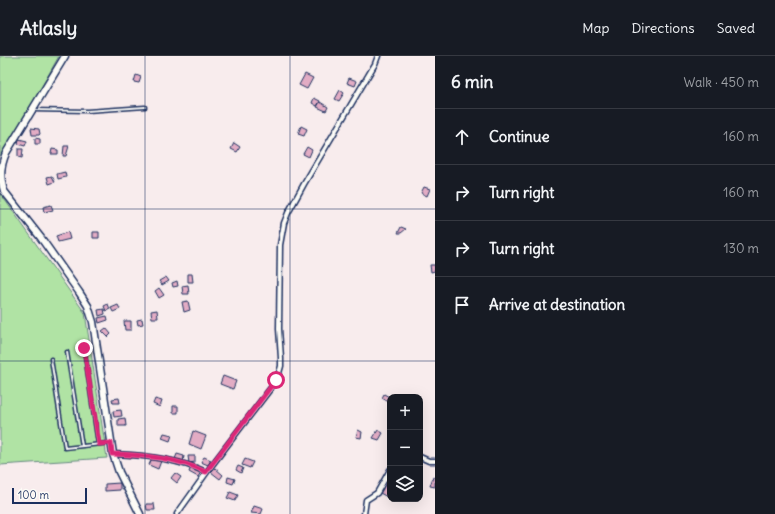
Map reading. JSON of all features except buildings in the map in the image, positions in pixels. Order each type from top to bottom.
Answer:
[{"type":"street","points":[[65,56],[6,153],[1,168],[1,182],[4,191],[41,238],[88,306],[93,322],[112,454],[119,472],[140,514]]},
{"type":"street","points":[[177,514],[206,472],[276,380],[282,358],[279,329],[280,245],[284,223],[304,184],[372,70],[378,56]]},
{"type":"street","points":[[112,454],[147,456],[188,465],[206,472]]},
{"type":"street","points":[[423,458],[429,461],[435,461]]},
{"type":"street","points":[[364,514],[366,500],[377,494],[387,476]]},
{"type":"lane","points":[[32,110],[87,111],[144,108]]},
{"type":"lane","points":[[84,348],[99,444]]},
{"type":"lane","points":[[67,352],[82,446]]},
{"type":"lane","points":[[51,359],[65,448],[111,443]]},
{"type":"green space","points":[[0,56],[59,56],[0,161]]},
{"type":"green space","points":[[0,193],[85,313],[107,458],[0,465]]},
{"type":"route","points":[[84,348],[99,444],[111,443],[112,454],[147,456],[188,465],[206,472],[276,380]]}]
